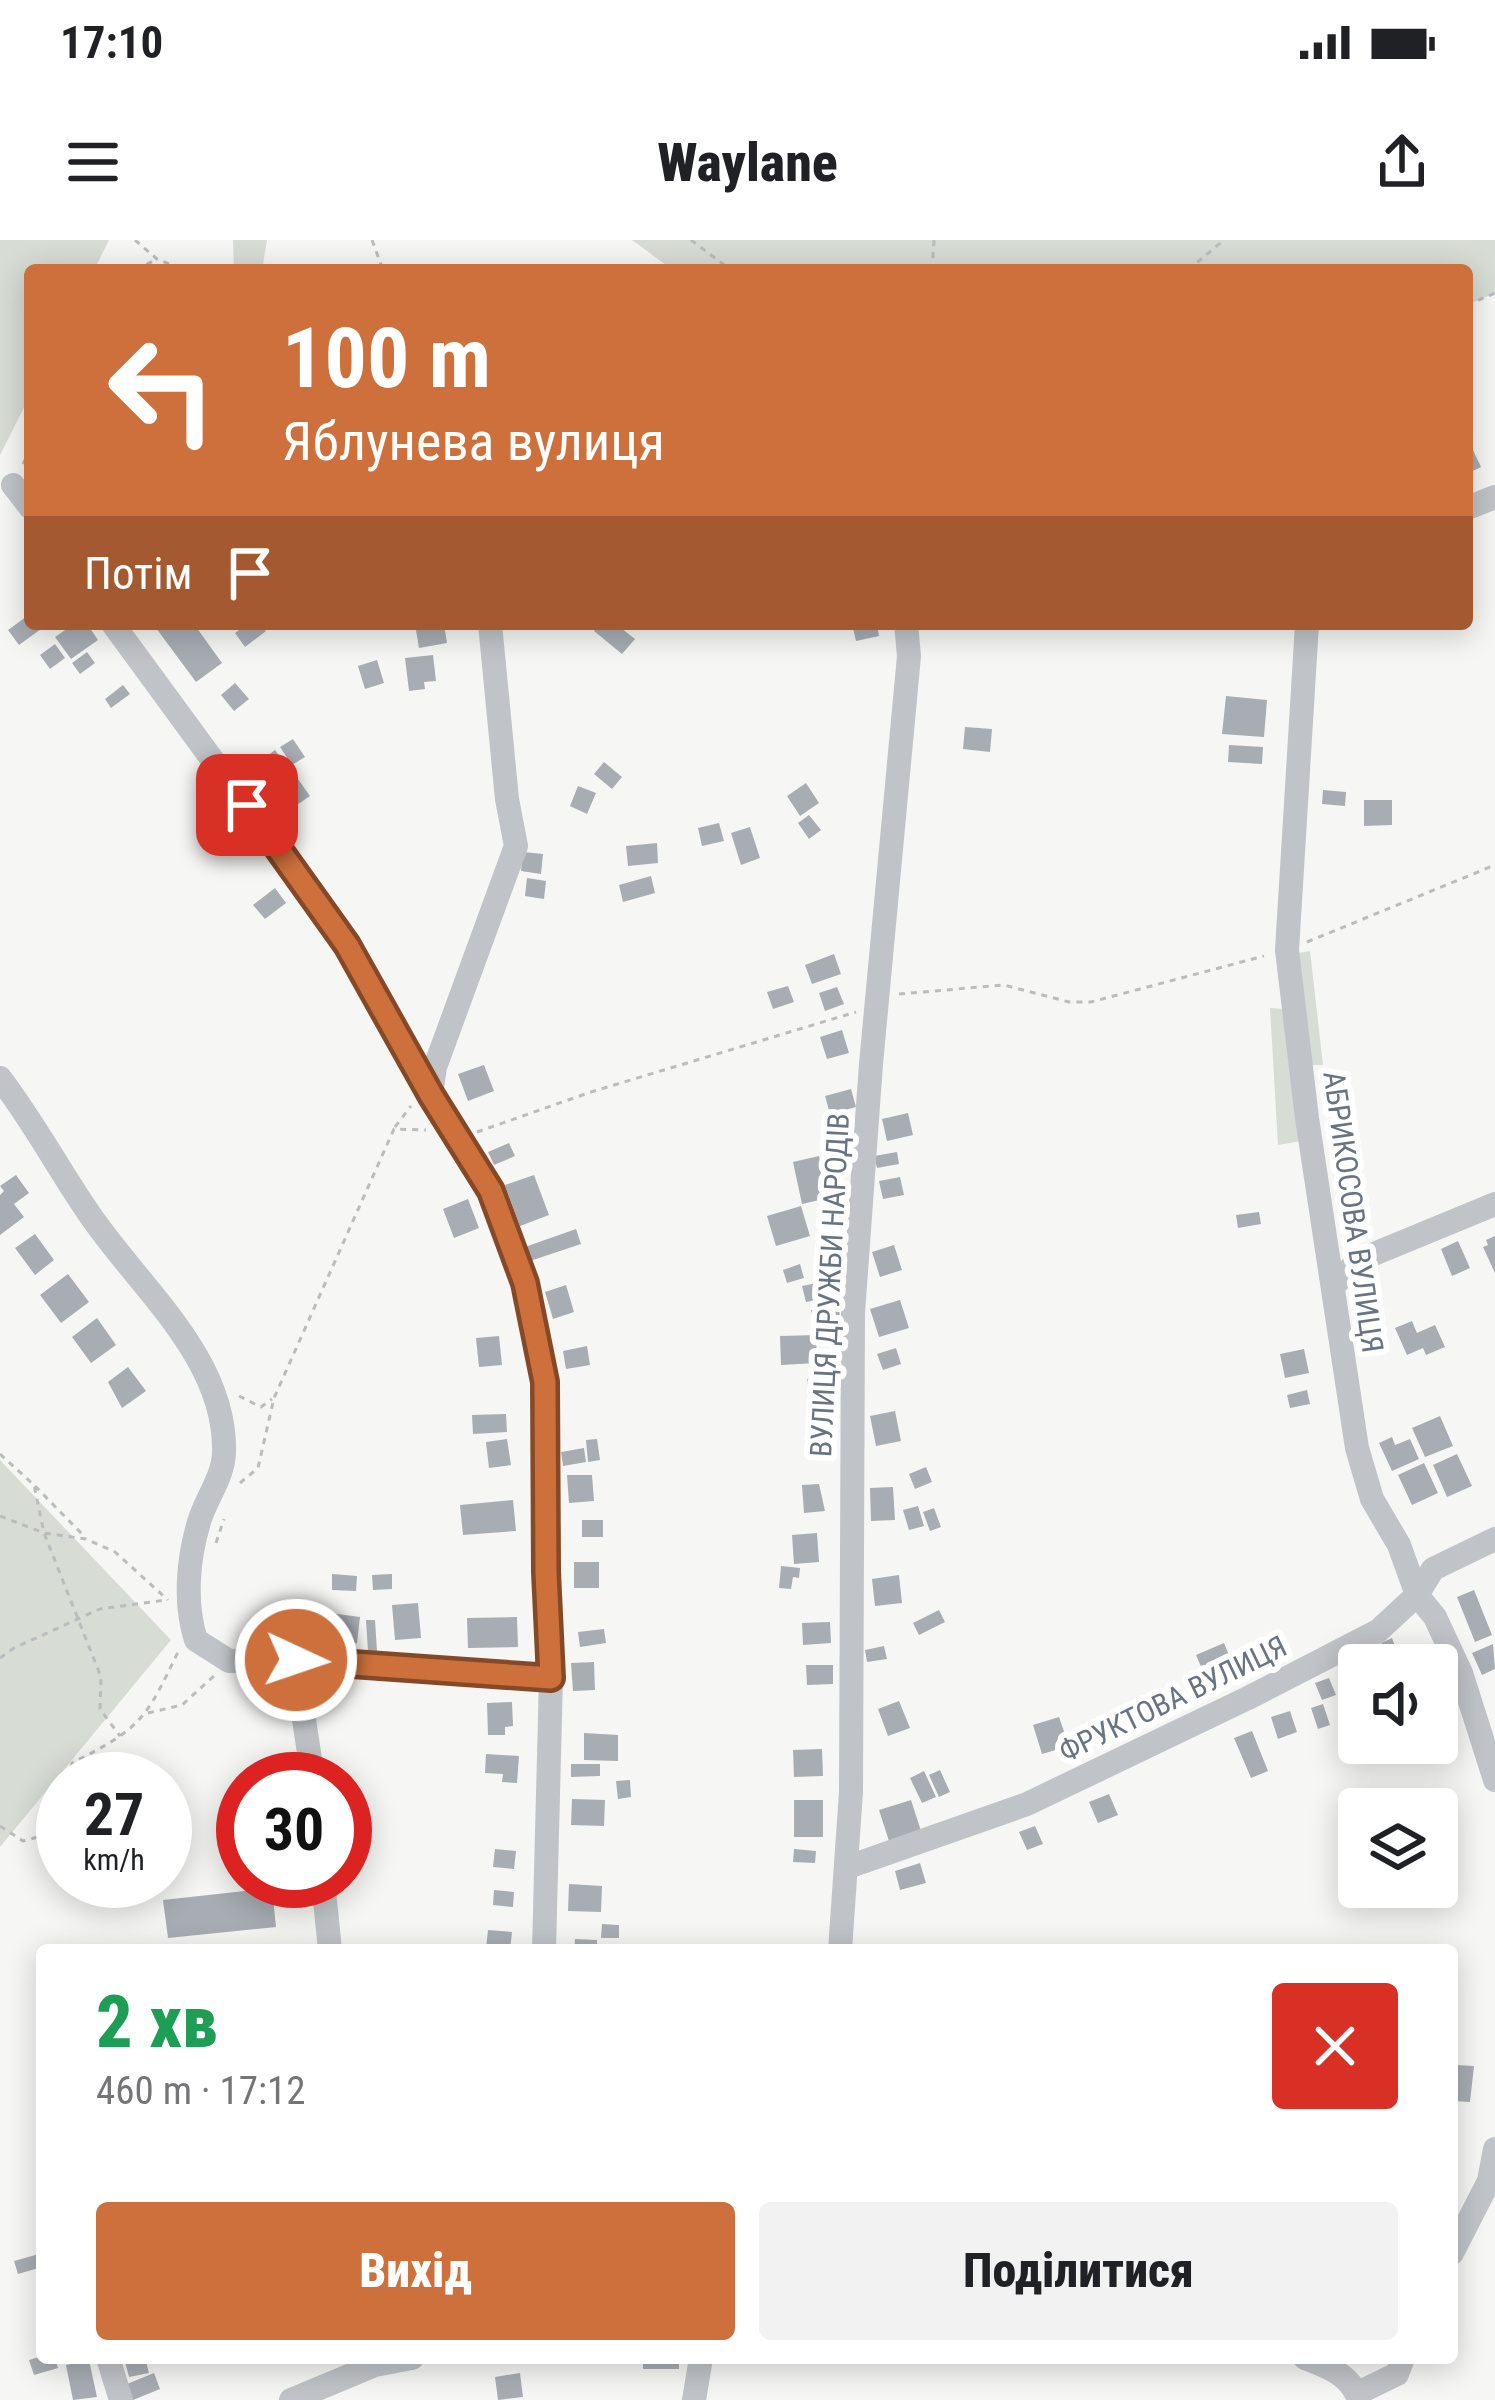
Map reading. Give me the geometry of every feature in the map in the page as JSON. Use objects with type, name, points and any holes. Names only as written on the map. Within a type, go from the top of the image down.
[{"type":"street","points":[[13,485],[24,499]]},
{"type":"street","points":[[117,630],[347,945],[491,1191],[525,1283],[545,1382],[551,1678],[544,1944]]},
{"type":"street","points":[[429,1090],[516,845],[491,630]]},
{"type":"street","name":"ВУЛИЦЯ ДРУЖБИ НАРОДІВ","points":[[841,1944],[848,1867],[853,1313],[910,656],[907,630]]},
{"type":"street","name":"АБРИКОСОВА ВУЛИЦЯ","points":[[1307,630],[1287,950],[1306,1118],[1357,1448],[1372,1499],[1400,1545],[1417,1595],[1435,1617],[1461,1673],[1495,1780]]},
{"type":"street","points":[[0,1078],[87,1211],[173,1320],[201,1365],[218,1414],[224,1450],[223,1467],[199,1522],[188,1578],[196,1640],[230,1661],[296,1660],[551,1678]]},
{"type":"street","points":[[1333,1286],[1370,1256],[1495,1204]]},
{"type":"street","name":"ФРУКТОВА ВУЛИЦЯ","points":[[848,1867],[1027,1804],[1378,1631],[1417,1595],[1432,1569],[1495,1539]]},
{"type":"street","points":[[296,1660],[309,1752]]},
{"type":"street","points":[[326,1908],[329,1944]]},
{"type":"street","points":[[1458,2241],[1489,2181],[1495,2149]]},
{"type":"street","points":[[110,2364],[121,2400]]},
{"type":"street","points":[[290,2400],[371,2364]]},
{"type":"street","points":[[694,2400],[700,2364]]},
{"type":"street","points":[[1321,2364],[1335,2369],[1359,2396],[1397,2374],[1401,2364]]},
{"type":"path","points":[[135,240],[169,264]]},
{"type":"path","points":[[692,240],[723,264]]},
{"type":"path","points":[[1195,264],[1224,240]]},
{"type":"path","points":[[147,264],[157,259]]},
{"type":"path","points":[[394,1129],[485,1132],[902,994],[1004,985],[1069,1002],[1091,1002],[1287,950],[1495,865]]},
{"type":"path","points":[[234,1488],[258,1468],[274,1398],[394,1129],[429,1090]]},
{"type":"path","points":[[231,1386],[239,1397],[261,1407],[274,1398]]},
{"type":"path","points":[[0,1454],[86,1539]]},
{"type":"path","points":[[34,1485],[44,1533],[101,1677],[100,1709],[122,1738]]},
{"type":"path","points":[[218,1541],[229,1505]]},
{"type":"path","points":[[0,1516],[44,1533],[86,1539],[115,1552],[167,1599],[184,1608],[191,1625],[148,1713],[122,1738],[94,1752]]},
{"type":"path","points":[[0,1658],[100,1609],[167,1599],[188,1578]]},
{"type":"path","points":[[148,1713],[182,1705],[230,1661]]},
{"type":"path","points":[[0,1826],[23,1841],[36,1838]]},
{"type":"shaded area","points":[[0,240],[109,240],[97,264],[24,264],[24,408],[0,455]]},
{"type":"shaded area","points":[[233,240],[267,240],[263,264],[234,264]]},
{"type":"shaded area","points":[[632,240],[1495,240],[1495,293],[1473,302],[1473,264],[665,264]]},
{"type":"shaded area","points":[[1310,951],[1323,1065],[1312,1065],[1299,953]]},
{"type":"shaded area","points":[[1270,1008],[1283,1009],[1302,1141],[1278,1145]]},
{"type":"shaded area","points":[[0,1460],[171,1640],[78,1752],[36,1752],[36,1803],[0,1847]]},
{"type":"building","points":[[24,618],[24,630],[40,630],[19,645],[8,630]]},
{"type":"building","points":[[65,630],[91,630],[98,640],[71,659],[55,637]]},
{"type":"building","points":[[157,630],[198,630],[222,663],[196,682]]},
{"type":"building","points":[[239,630],[266,631],[245,647],[235,633]]},
{"type":"building","points":[[416,630],[445,630],[447,643],[419,648]]},
{"type":"building","points":[[624,630],[635,639],[622,654],[594,631]]},
{"type":"building","points":[[853,630],[878,630],[879,636],[856,641]]},
{"type":"building","points":[[55,644],[65,658],[50,669],[40,655]]},
{"type":"building","points":[[87,652],[95,663],[80,674],[72,663]]},
{"type":"building","points":[[433,655],[436,681],[424,682],[425,689],[409,691],[405,658]]},
{"type":"building","points":[[377,660],[384,683],[365,689],[358,666]]},
{"type":"building","points":[[235,683],[249,699],[234,711],[221,695]]},
{"type":"building","points":[[123,685],[130,694],[111,708],[105,699]]},
{"type":"building","points":[[1226,696],[1267,700],[1264,737],[1222,734]]},
{"type":"building","points":[[965,727],[992,729],[990,752],[963,749]]},
{"type":"building","points":[[293,739],[305,757],[292,765],[280,747]]},
{"type":"building","points":[[1229,745],[1263,747],[1262,764],[1228,762]]},
{"type":"building","points":[[275,750],[285,764],[262,781],[251,768]]},
{"type":"building","points":[[604,762],[622,777],[612,789],[594,774]]},
{"type":"building","points":[[293,772],[310,796],[285,813],[268,789]]},
{"type":"building","points":[[806,783],[819,803],[800,816],[787,796]]},
{"type":"building","points":[[578,786],[596,793],[587,814],[570,806]]},
{"type":"building","points":[[1323,790],[1346,792],[1345,806],[1322,804]]},
{"type":"building","points":[[1364,800],[1392,800],[1392,825],[1364,826]]},
{"type":"building","points":[[809,815],[821,830],[809,839],[798,823]]},
{"type":"building","points":[[719,823],[724,841],[702,846],[698,828]]},
{"type":"building","points":[[750,827],[760,858],[741,865],[731,833]]},
{"type":"building","points":[[657,843],[658,863],[628,866],[626,846]]},
{"type":"building","points":[[523,852],[543,854],[541,874],[521,871]]},
{"type":"building","points":[[651,876],[655,893],[623,902],[619,885]]},
{"type":"building","points":[[527,878],[546,881],[544,899],[525,896]]},
{"type":"building","points":[[275,888],[286,903],[265,919],[253,905]]},
{"type":"building","points":[[834,954],[841,974],[812,984],[805,965]]},
{"type":"building","points":[[788,986],[794,1002],[773,1009],[767,992]]},
{"type":"building","points":[[837,987],[844,1004],[825,1011],[819,993]]},
{"type":"building","points":[[842,1030],[849,1053],[827,1059],[820,1037]]},
{"type":"building","points":[[484,1065],[494,1091],[468,1101],[458,1074]]},
{"type":"building","points":[[851,1089],[856,1107],[830,1114],[825,1096]]},
{"type":"building","points":[[908,1113],[913,1135],[887,1141],[882,1119]]},
{"type":"building","points":[[509,1143],[515,1156],[494,1165],[488,1152]]},
{"type":"building","points":[[897,1152],[899,1164],[877,1168],[874,1156]]},
{"type":"building","points":[[819,1156],[828,1198],[802,1204],[793,1162]]},
{"type":"building","points":[[16,1175],[29,1193],[14,1204],[24,1217],[0,1235],[0,1195],[4,1191],[0,1186]]},
{"type":"building","points":[[534,1175],[549,1215],[520,1226],[505,1185]]},
{"type":"building","points":[[900,1177],[904,1195],[883,1199],[879,1181]]},
{"type":"building","points":[[468,1199],[479,1228],[454,1238],[443,1209]]},
{"type":"building","points":[[801,1206],[810,1236],[776,1246],[767,1216]]},
{"type":"building","points":[[1259,1212],[1261,1224],[1238,1228],[1236,1215]]},
{"type":"building","points":[[576,1229],[581,1244],[530,1261],[525,1247]]},
{"type":"building","points":[[35,1234],[54,1260],[35,1275],[15,1248]]},
{"type":"building","points":[[1495,1236],[1495,1273],[1483,1247]]},
{"type":"building","points":[[1458,1241],[1470,1268],[1452,1276],[1441,1249]]},
{"type":"building","points":[[894,1245],[902,1270],[880,1277],[872,1252]]},
{"type":"building","points":[[800,1264],[804,1278],[787,1283],[783,1270]]},
{"type":"building","points":[[68,1274],[89,1302],[61,1323],[40,1295]]},
{"type":"building","points":[[838,1279],[841,1295],[806,1302],[802,1286]]},
{"type":"building","points":[[566,1285],[574,1312],[553,1319],[545,1292]]},
{"type":"building","points":[[900,1300],[909,1328],[879,1337],[870,1309]]},
{"type":"building","points":[[839,1308],[841,1330],[812,1332],[811,1310]]},
{"type":"building","points":[[97,1318],[116,1345],[91,1363],[72,1337]]},
{"type":"building","points":[[1412,1321],[1417,1333],[1435,1325],[1445,1347],[1426,1355],[1423,1348],[1407,1355],[1395,1328]]},
{"type":"building","points":[[816,1335],[817,1363],[781,1365],[780,1336]]},
{"type":"building","points":[[499,1336],[502,1365],[479,1367],[476,1338]]},
{"type":"building","points":[[587,1346],[590,1365],[566,1369],[563,1351]]},
{"type":"building","points":[[896,1348],[901,1364],[883,1370],[877,1354]]},
{"type":"building","points":[[1304,1349],[1309,1373],[1285,1378],[1280,1354]]},
{"type":"building","points":[[840,1350],[841,1366],[823,1367],[822,1351]]},
{"type":"building","points":[[128,1367],[146,1391],[122,1408],[108,1382]]},
{"type":"building","points":[[833,1377],[835,1399],[810,1402],[807,1379]]},
{"type":"building","points":[[1307,1390],[1310,1404],[1290,1408],[1287,1395]]},
{"type":"building","points":[[895,1411],[901,1441],[876,1446],[870,1416]]},
{"type":"building","points":[[506,1414],[507,1432],[473,1434],[472,1415]]},
{"type":"building","points":[[1440,1416],[1453,1446],[1425,1457],[1412,1428]]},
{"type":"building","points":[[1392,1437],[1395,1445],[1410,1439],[1419,1459],[1392,1471],[1379,1443]]},
{"type":"building","points":[[507,1439],[511,1465],[489,1468],[486,1442]]},
{"type":"building","points":[[597,1439],[600,1460],[588,1462],[586,1440]]},
{"type":"building","points":[[584,1448],[586,1462],[563,1466],[561,1452]]},
{"type":"building","points":[[1457,1454],[1472,1486],[1447,1497],[1433,1465]]},
{"type":"building","points":[[1424,1463],[1438,1493],[1412,1505],[1398,1475]]},
{"type":"building","points":[[926,1467],[932,1482],[915,1489],[909,1474]]},
{"type":"building","points":[[567,1475],[592,1475],[594,1501],[569,1503]]},
{"type":"building","points":[[819,1484],[825,1511],[804,1513],[802,1485]]},
{"type":"building","points":[[893,1487],[895,1520],[871,1521],[870,1488]]},
{"type":"building","points":[[513,1500],[516,1531],[463,1535],[460,1505]]},
{"type":"building","points":[[918,1506],[924,1526],[909,1530],[903,1510]]},
{"type":"building","points":[[934,1508],[941,1527],[930,1531],[923,1512]]},
{"type":"building","points":[[582,1520],[603,1520],[603,1537],[582,1537]]},
{"type":"building","points":[[817,1533],[819,1562],[794,1564],[792,1535]]},
{"type":"building","points":[[574,1562],[599,1562],[599,1588],[574,1588]]},
{"type":"building","points":[[781,1566],[800,1568],[791,1589],[779,1588]]},
{"type":"building","points":[[332,1574],[357,1576],[356,1591],[332,1590]]},
{"type":"building","points":[[392,1574],[392,1589],[373,1590],[372,1575]]},
{"type":"building","points":[[899,1575],[902,1603],[875,1606],[872,1579]]},
{"type":"building","points":[[1474,1590],[1492,1635],[1475,1642],[1457,1597]]},
{"type":"building","points":[[418,1603],[421,1638],[395,1640],[392,1605]]},
{"type":"building","points":[[939,1610],[945,1622],[919,1635],[913,1623]]},
{"type":"building","points":[[330,1613],[360,1617],[357,1643],[327,1639]]},
{"type":"building","points":[[517,1617],[518,1647],[468,1648],[467,1618]]},
{"type":"building","points":[[366,1620],[375,1620],[377,1651],[368,1652]]},
{"type":"building","points":[[830,1622],[831,1643],[803,1645],[802,1623]]},
{"type":"building","points":[[305,1626],[318,1627],[316,1647],[303,1646]]},
{"type":"building","points":[[604,1629],[606,1643],[580,1647],[578,1632]]},
{"type":"building","points":[[1224,1643],[1236,1672],[1208,1683],[1196,1655]]},
{"type":"building","points":[[1493,1644],[1495,1669],[1482,1675],[1472,1653]]},
{"type":"building","points":[[884,1646],[887,1659],[867,1662],[865,1650]]},
{"type":"building","points":[[594,1662],[595,1690],[573,1691],[571,1663]]},
{"type":"building","points":[[806,1665],[833,1665],[833,1684],[807,1685]]},
{"type":"building","points":[[1329,1678],[1336,1695],[1322,1700],[1315,1683]]},
{"type":"building","points":[[899,1701],[910,1728],[888,1736],[878,1709]]},
{"type":"building","points":[[512,1702],[513,1726],[505,1727],[505,1735],[488,1735],[487,1703]]},
{"type":"building","points":[[1323,1704],[1330,1725],[1318,1729],[1311,1708]]},
{"type":"building","points":[[1290,1711],[1297,1732],[1278,1739],[1271,1717]]},
{"type":"building","points":[[1059,1717],[1069,1746],[1042,1754],[1033,1725]]},
{"type":"building","points":[[1252,1731],[1268,1771],[1251,1778],[1234,1738]]},
{"type":"building","points":[[584,1733],[618,1735],[618,1761],[584,1760]]},
{"type":"building","points":[[822,1749],[823,1776],[794,1777],[793,1750]]},
{"type":"building","points":[[486,1754],[519,1756],[517,1783],[502,1782],[503,1774],[485,1773]]},
{"type":"building","points":[[571,1764],[600,1764],[600,1776],[571,1777]]},
{"type":"building","points":[[940,1770],[950,1792],[939,1797],[929,1775]]},
{"type":"building","points":[[924,1771],[936,1797],[922,1803],[910,1778]]},
{"type":"building","points":[[630,1780],[631,1797],[618,1799],[616,1781]]},
{"type":"building","points":[[1109,1794],[1118,1815],[1098,1823],[1089,1802]]},
{"type":"building","points":[[572,1799],[605,1800],[604,1826],[571,1825]]},
{"type":"building","points":[[794,1800],[823,1800],[823,1837],[794,1837]]},
{"type":"building","points":[[911,1800],[921,1831],[889,1841],[879,1810]]},
{"type":"building","points":[[1035,1826],[1043,1844],[1027,1850],[1019,1832]]},
{"type":"building","points":[[495,1849],[516,1851],[514,1869],[493,1867]]},
{"type":"building","points":[[794,1849],[816,1851],[815,1863],[793,1862]]},
{"type":"building","points":[[920,1863],[926,1883],[900,1890],[895,1871]]},
{"type":"building","points":[[569,1884],[602,1886],[601,1912],[568,1911]]},
{"type":"building","points":[[494,1890],[514,1892],[513,1907],[493,1905]]},
{"type":"building","points":[[216,1894],[216,1908],[274,1908],[276,1927],[168,1938],[164,1908],[192,1908],[192,1897]]},
{"type":"building","points":[[602,1924],[619,1925],[619,1938],[601,1938]]},
{"type":"building","points":[[488,1930],[512,1932],[511,1944],[487,1944]]},
{"type":"building","points":[[575,1939],[597,1940],[597,1944],[575,1944]]},
{"type":"building","points":[[1458,2065],[1474,2066],[1470,2102],[1458,2101]]},
{"type":"building","points":[[36,2255],[36,2269],[18,2274],[14,2261]]},
{"type":"building","points":[[36,2358],[36,2364],[57,2364],[58,2368],[34,2375],[29,2360]]},
{"type":"building","points":[[90,2364],[97,2397],[73,2400],[66,2365]]},
{"type":"building","points":[[126,2364],[147,2364],[149,2373],[129,2377]]},
{"type":"building","points":[[643,2364],[679,2364],[679,2369],[643,2369]]},
{"type":"building","points":[[154,2373],[160,2389],[133,2400],[127,2384]]},
{"type":"building","points":[[520,2373],[523,2397],[498,2400],[495,2377]]},
{"type":"route","points":[[247,805],[347,945],[491,1191],[525,1283],[545,1382],[551,1678],[296,1660]]}]
